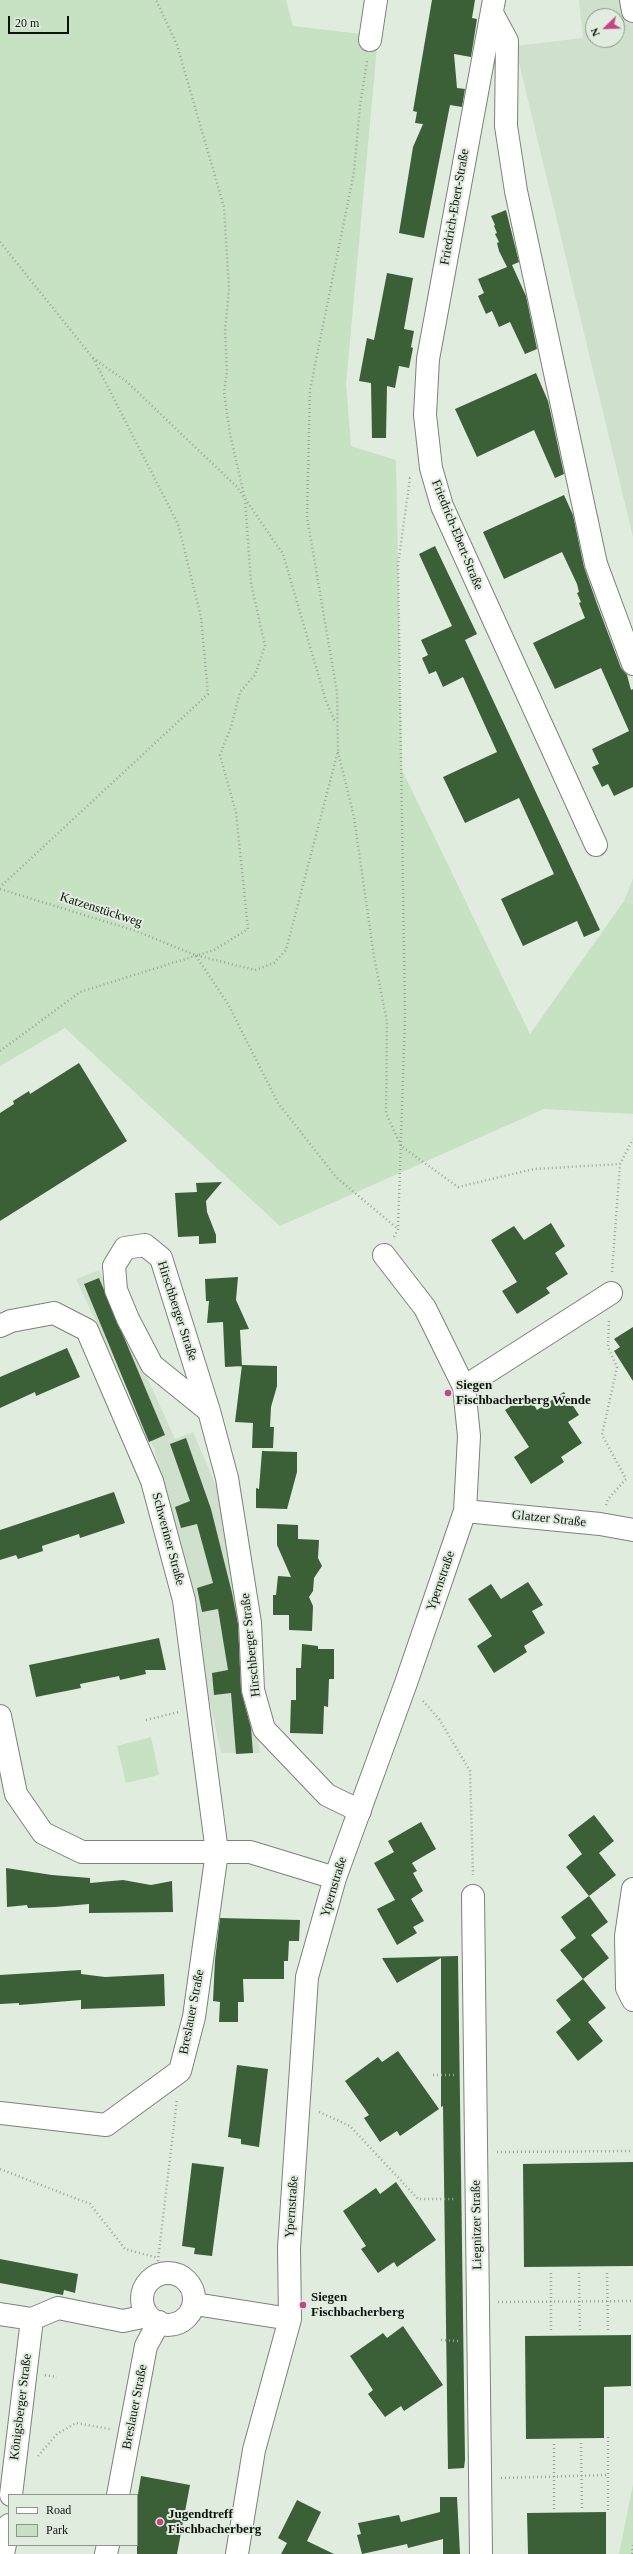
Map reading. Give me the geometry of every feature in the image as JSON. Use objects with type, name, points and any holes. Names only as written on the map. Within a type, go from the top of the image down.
[{"type":"street","points":[[370,40],[376,0]]},
{"type":"street","points":[[631,0],[633,11]]},
{"type":"street","name":"Friedrich-Ebert-Straße","points":[[494,8],[507,41],[506,126],[516,191],[596,564],[633,664]]},
{"type":"street","name":"Friedrich-Ebert-Straße","points":[[494,8],[472,115],[428,359],[425,415],[431,468],[449,520],[596,845]]},
{"type":"street","name":"Hirschberger Straße","points":[[209,1411],[152,1365],[128,1319],[116,1290],[114,1266],[125,1248],[144,1244],[162,1258],[209,1411],[227,1478],[250,1623],[253,1690],[264,1729],[327,1794],[360,1811]]},
{"type":"street","name":"Ypernstraße","points":[[237,2554],[254,2450],[290,2319],[289,2248],[307,1977],[335,1878],[465,1511],[469,1436],[464,1387],[425,1308],[384,1255]]},
{"type":"street","points":[[464,1387],[610,1293]]},
{"type":"street","name":"Schweriner Straße","points":[[0,1326],[11,1321],[54,1313],[87,1330],[152,1481],[184,1600],[217,1852]]},
{"type":"street","name":"Glatzer Straße","points":[[465,1511],[600,1524],[633,1530]]},
{"type":"street","points":[[0,1716],[16,1794],[43,1833],[82,1852],[250,1852],[335,1878]]},
{"type":"street","name":"Breslauer Straße","points":[[0,2113],[106,2124],[180,2071],[194,2017],[217,1852]]},
{"type":"street","points":[[633,1889],[626,1936],[627,1988],[633,2000]]},
{"type":"street","name":"Liegnitzer Straße","points":[[473,1896],[481,2554]]},
{"type":"street","points":[[0,2314],[32,2319],[58,2308],[123,2321],[153,2319],[171,2326],[186,2319],[194,2304],[194,2290],[186,2279],[157,2268],[142,2295],[142,2306],[153,2319]]},
{"type":"street","points":[[194,2304],[290,2319]]},
{"type":"street","name":"Königsberger Straße","points":[[11,2494],[32,2319]]},
{"type":"street","name":"Breslauer Straße","points":[[118,2494],[146,2346],[153,2319]]},
{"type":"street","points":[[4,2554],[8,2531]]},
{"type":"path","points":[[0,1051],[80,992],[214,950],[248,929],[236,813],[220,755],[231,727],[240,692],[255,675],[265,646],[251,583],[245,499],[230,434],[224,392],[227,372],[225,331],[229,289],[224,207],[177,45],[156,0]]},
{"type":"path","points":[[370,40],[360,106],[354,172],[310,390],[307,517],[337,692],[336,725],[338,751],[345,774],[354,817],[374,957],[387,1022],[386,1113],[401,1146],[458,1187],[534,1169],[620,1164]]},
{"type":"path","points":[[0,242],[93,358],[178,524],[201,617],[208,694],[0,888]]},
{"type":"path","points":[[93,358],[127,382],[237,487],[283,554],[326,701],[336,725]]},
{"type":"path","points":[[195,955],[228,1004],[278,1103],[336,1177],[398,1229],[405,1016],[398,565],[410,478],[418,480]]},
{"type":"path","name":"Katzenstückweg","points":[[0,888],[136,931],[195,955],[255,970],[274,963],[286,950],[338,751]]},
{"type":"path","points":[[600,1524],[608,1499],[626,1479],[602,1435],[617,1367],[608,1347],[610,1293],[620,1164],[633,1139]]},
{"type":"path","points":[[146,1720],[197,1708]]},
{"type":"path","points":[[439,1719],[470,1771],[473,1896]]},
{"type":"path","points":[[0,2169],[90,2204],[125,2249],[157,2268],[180,2071]]},
{"type":"path","points":[[299,2103],[350,2126],[418,2199],[443,2199]]},
{"type":"path","points":[[476,2152],[633,2151]]},
{"type":"path","points":[[551,2273],[551,2333]]},
{"type":"path","points":[[579,2273],[580,2332]]},
{"type":"path","points":[[607,2273],[608,2331]]},
{"type":"path","points":[[478,2303],[633,2301]]},
{"type":"path","points":[[32,2462],[57,2434],[76,2423],[130,2432]]},
{"type":"path","points":[[608,2437],[608,2511]]},
{"type":"path","points":[[581,2443],[582,2508]]},
{"type":"path","points":[[554,2444],[554,2509]]},
{"type":"path","points":[[480,2478],[608,2476]]},
{"type":"path","points":[[632,2554],[633,2546]]},
{"type":"shaded area","points":[[579,0],[633,0],[633,537],[515,46],[583,38]]},
{"type":"shaded area","points":[[633,878],[633,904],[624,901]]},
{"type":"shaded area","points":[[99,1270],[175,1439],[193,1432],[221,1497],[260,1753],[221,1753],[154,1448],[76,1279]]},
{"type":"green space","points":[[0,0],[286,0],[293,26],[378,36],[346,384],[351,446],[396,460],[402,770],[530,1034],[624,901],[633,904],[633,1114],[544,1109],[280,1226],[65,1028],[0,1066]]},
{"type":"green space","points":[[151,1737],[159,1775],[126,1783],[117,1746]]},
{"type":"green space","points":[[633,2484],[633,2554],[619,2554]]},
{"type":"building","points":[[432,0],[475,0],[472,18],[477,19],[471,57],[454,54],[457,88],[465,89],[462,107],[450,105],[424,238],[399,233],[413,147],[423,124],[415,123],[417,112],[413,111]]},
{"type":"building","points":[[506,210],[519,262],[512,265],[526,296],[537,349],[525,354],[510,322],[499,327],[492,311],[486,314],[478,296],[484,293],[478,279],[507,267],[499,251],[497,243],[499,242],[495,234],[497,233],[491,216]]},
{"type":"building","points":[[387,273],[413,278],[404,329],[414,331],[411,347],[413,348],[409,368],[399,366],[395,388],[387,386],[386,438],[372,438],[371,383],[359,381],[367,338],[374,340]]},
{"type":"building","points":[[536,373],[548,401],[564,474],[555,478],[534,430],[477,457],[455,409]]},
{"type":"building","points":[[564,495],[573,515],[584,567],[597,604],[621,668],[627,675],[631,690],[633,689],[633,787],[614,796],[608,784],[602,787],[592,767],[599,764],[592,749],[629,731],[601,668],[555,689],[533,643],[585,618],[579,603],[581,602],[577,593],[579,592],[577,584],[562,552],[504,579],[483,532]]},
{"type":"building","points":[[435,546],[477,634],[465,640],[600,930],[584,937],[577,921],[523,946],[501,899],[554,874],[519,798],[465,823],[443,777],[497,752],[463,677],[443,687],[436,671],[429,674],[422,658],[428,655],[421,640],[452,626],[419,554]]},
{"type":"building","points":[[79,1063],[127,1141],[0,1221],[0,1113],[14,1104],[13,1101],[29,1091],[30,1094]]},
{"type":"building","points":[[222,1182],[206,1201],[207,1212],[216,1235],[216,1243],[199,1244],[199,1236],[178,1237],[175,1193],[197,1192],[196,1183]]},
{"type":"building","points":[[551,1223],[565,1246],[555,1253],[568,1274],[546,1288],[550,1293],[517,1314],[502,1291],[517,1282],[491,1240],[514,1226],[524,1240]]},
{"type":"building","points":[[238,1277],[236,1300],[249,1329],[240,1330],[242,1366],[225,1367],[223,1322],[207,1323],[209,1301],[206,1301],[205,1279]]},
{"type":"building","points":[[99,1278],[165,1435],[149,1442],[84,1284]]},
{"type":"building","points":[[633,1327],[633,1381],[614,1351],[620,1347],[614,1339]]},
{"type":"building","points":[[67,1348],[80,1377],[36,1396],[35,1392],[0,1408],[0,1377]]},
{"type":"building","points":[[242,1365],[277,1366],[277,1386],[271,1407],[270,1427],[274,1427],[273,1448],[252,1448],[253,1423],[235,1422]]},
{"type":"building","points":[[564,1392],[579,1415],[568,1422],[582,1443],[561,1457],[564,1462],[531,1484],[514,1457],[529,1447],[505,1410],[528,1395],[537,1410]]},
{"type":"building","points":[[186,1438],[211,1509],[232,1593],[238,1624],[241,1691],[251,1728],[253,1753],[236,1754],[231,1693],[214,1695],[212,1673],[228,1670],[218,1609],[202,1612],[197,1588],[213,1583],[197,1524],[181,1528],[175,1507],[190,1501],[170,1444]]},
{"type":"building","points":[[262,1451],[297,1452],[297,1472],[287,1509],[256,1508],[256,1488],[259,1489]]},
{"type":"building","points":[[114,1492],[125,1523],[80,1538],[79,1534],[42,1546],[43,1551],[18,1559],[16,1555],[0,1560],[0,1530]]},
{"type":"building","points":[[277,1524],[298,1525],[298,1539],[319,1540],[318,1558],[322,1566],[314,1578],[313,1591],[309,1597],[313,1606],[312,1631],[289,1630],[289,1615],[273,1615],[273,1595],[276,1595],[278,1576],[291,1577],[277,1545]]},
{"type":"building","points":[[528,1582],[543,1605],[532,1611],[545,1633],[524,1646],[527,1652],[494,1673],[477,1646],[492,1636],[468,1599],[491,1584],[501,1599]]},
{"type":"building","points":[[159,1638],[166,1670],[145,1670],[146,1674],[120,1680],[119,1676],[80,1684],[81,1688],[36,1697],[29,1665]]},
{"type":"building","points":[[302,1644],[318,1646],[318,1649],[334,1649],[334,1679],[329,1679],[328,1707],[324,1706],[323,1734],[290,1733],[291,1700],[296,1700],[296,1668],[301,1668]]},
{"type":"building","points":[[594,1815],[614,1841],[599,1853],[616,1875],[589,1896],[566,1867],[582,1854],[568,1835]]},
{"type":"building","points":[[421,1822],[436,1849],[412,1863],[417,1871],[413,1873],[423,1891],[411,1899],[424,1921],[413,1927],[417,1933],[397,1945],[377,1909],[395,1900],[374,1863],[394,1852],[388,1841]]},
{"type":"building","points":[[6,1868],[52,1875],[90,1878],[90,1883],[123,1880],[151,1885],[172,1881],[173,1912],[89,1913],[89,1904],[28,1908],[27,1905],[7,1907]]},
{"type":"building","points":[[589,1896],[608,1922],[591,1935],[609,1958],[583,1979],[560,1950],[576,1938],[561,1917]]},
{"type":"building","points":[[220,1918],[300,1920],[299,1941],[289,1941],[288,1961],[284,1961],[284,1979],[243,1979],[244,2002],[238,2002],[238,2022],[219,2022],[220,2002],[213,2001],[215,1960]]},
{"type":"building","points":[[458,1956],[465,2460],[464,2468],[448,2469],[443,2106],[441,2107],[441,1958],[397,1983],[382,1958]]},
{"type":"building","points":[[81,1970],[81,1974],[105,1977],[164,1974],[165,2006],[81,2009],[81,2000],[19,2005],[19,2003],[0,2004],[0,1975]]},
{"type":"building","points":[[583,1979],[606,2008],[588,2022],[603,2041],[578,2061],[556,2032],[571,2020],[556,2000]]},
{"type":"building","points":[[398,2051],[439,2109],[400,2136],[397,2131],[380,2142],[364,2118],[369,2115],[345,2081],[378,2057],[382,2062]]},
{"type":"building","points":[[237,2065],[268,2069],[259,2147],[241,2144],[241,2139],[228,2137]]},
{"type":"building","points":[[633,2162],[633,2266],[524,2267],[523,2164]]},
{"type":"building","points":[[192,2163],[224,2167],[212,2256],[194,2254],[195,2248],[182,2246]]},
{"type":"building","points":[[396,2182],[436,2240],[397,2267],[394,2262],[378,2273],[361,2249],[366,2246],[343,2211],[376,2188],[380,2194]]},
{"type":"building","points":[[0,2259],[78,2274],[75,2293],[64,2290],[63,2295],[0,2283]]},
{"type":"building","points":[[403,2326],[443,2385],[404,2411],[401,2406],[385,2417],[368,2394],[373,2390],[350,2356],[383,2333],[387,2338]]},
{"type":"building","points":[[631,2335],[631,2386],[604,2387],[604,2438],[526,2439],[525,2336]]},
{"type":"building","name":"Jugendtreff Fischbacherberg","points":[[141,2476],[190,2485],[177,2554],[137,2554],[138,2494]]},
{"type":"building","points":[[440,2497],[457,2497],[460,2554],[443,2554],[443,2539],[408,2548],[407,2544],[362,2554],[357,2535],[361,2534],[358,2523],[399,2515],[401,2522],[440,2512]]},
{"type":"building","points":[[297,2500],[321,2512],[307,2541],[334,2554],[281,2554],[287,2543],[278,2538]]},
{"type":"building","points":[[606,2512],[606,2554],[528,2554],[527,2513]]},
{"type":"place","name":"Siegen Fischbacherberg Wende","points":[[448,1393]]},
{"type":"place","name":"Siegen Fischbacherberg","points":[[303,2305]]},
{"type":"place","name":"Jugendtreff Fischbacherberg","points":[[160,2522]]}]
